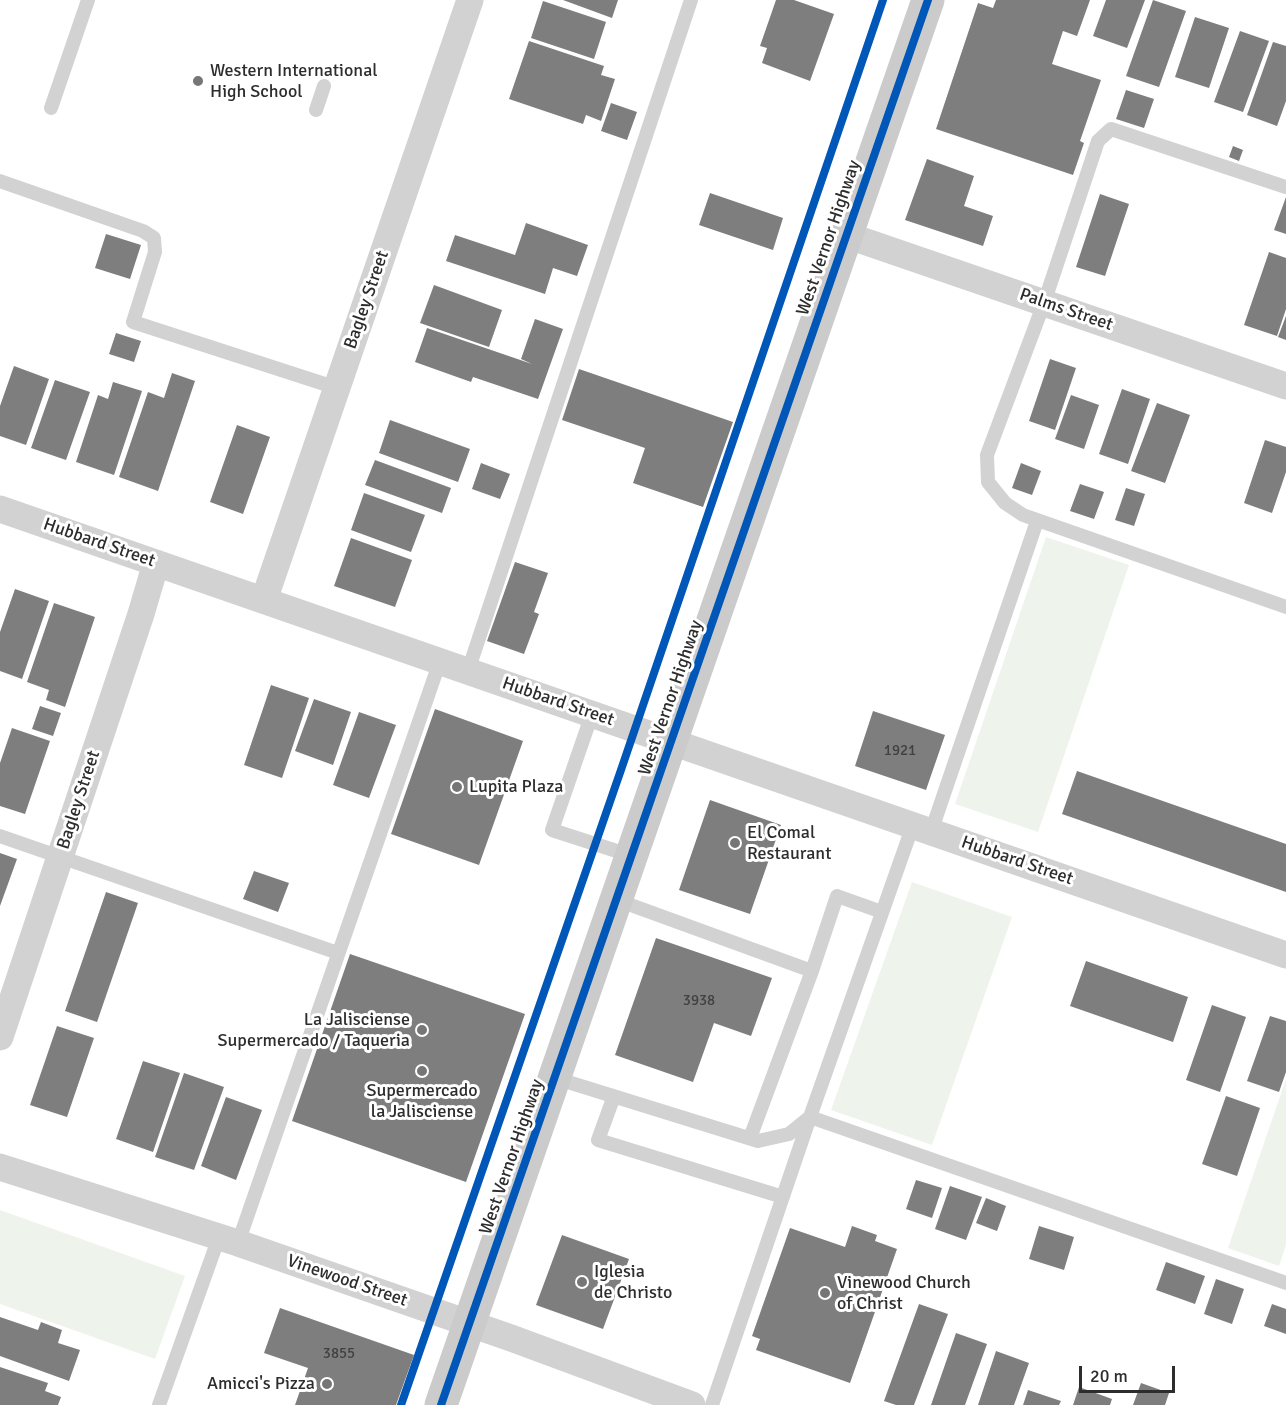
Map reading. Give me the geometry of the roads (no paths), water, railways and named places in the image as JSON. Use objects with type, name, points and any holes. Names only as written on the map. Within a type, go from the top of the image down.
[{"type":"street","name":"Bagley Street","points":[[264,600],[470,0]]},
{"type":"street","name":"West Vernor Highway","points":[[441,1405],[928,0]]},
{"type":"street","name":"Palms Street","points":[[846,235],[1286,386]]},
{"type":"street","name":"Hubbard Street","points":[[0,509],[1286,955]]},
{"type":"street","name":"Bagley Street","points":[[0,1037],[156,563]]},
{"type":"street","name":"Vinewood Street","points":[[0,1167],[229,1240],[692,1405]]},
{"type":"lane","points":[[51,108],[88,0]]},
{"type":"lane","points":[[468,671],[691,0]]},
{"type":"lane","points":[[316,110],[324,86]]},
{"type":"lane","points":[[1286,187],[1111,129],[1098,141],[1044,303],[987,455],[988,482],[1005,503],[1023,515],[1286,607]]},
{"type":"lane","points":[[0,181],[143,231],[154,238],[155,252],[133,322],[337,388]]},
{"type":"lane","points":[[712,1405],[882,912],[922,828],[1037,521]]},
{"type":"lane","points":[[159,1405],[229,1240],[338,953],[440,662]]},
{"type":"lane","points":[[591,714],[552,830],[632,856]]},
{"type":"lane","points":[[0,837],[338,953]]},
{"type":"lane","points":[[750,1138],[812,971],[837,896],[882,912]]},
{"type":"lane","points":[[616,900],[812,971]]},
{"type":"lane","points":[[555,1078],[758,1141],[789,1134],[810,1117]]},
{"type":"lane","points":[[614,1096],[598,1140],[783,1197]]},
{"type":"lane","points":[[810,1117],[1286,1283]]},
{"type":"place","name":"Western International High School","points":[[198,81]]},
{"type":"place","name":"Lupita Plaza","points":[[457,787]]},
{"type":"place","name":"El Comal Restaurant","points":[[735,843]]},
{"type":"place","name":"La Jalisciense Supermercado / Taqueria","points":[[422,1030]]},
{"type":"place","name":"Supermercado la Jalisciense","points":[[422,1071]]},
{"type":"place","name":"Iglesia de Christo","points":[[582,1282]]},
{"type":"place","name":"Vinewood Church of Christ","points":[[825,1293]]},
{"type":"place","name":"Amicci's Pizza","points":[[327,1384]]}]
